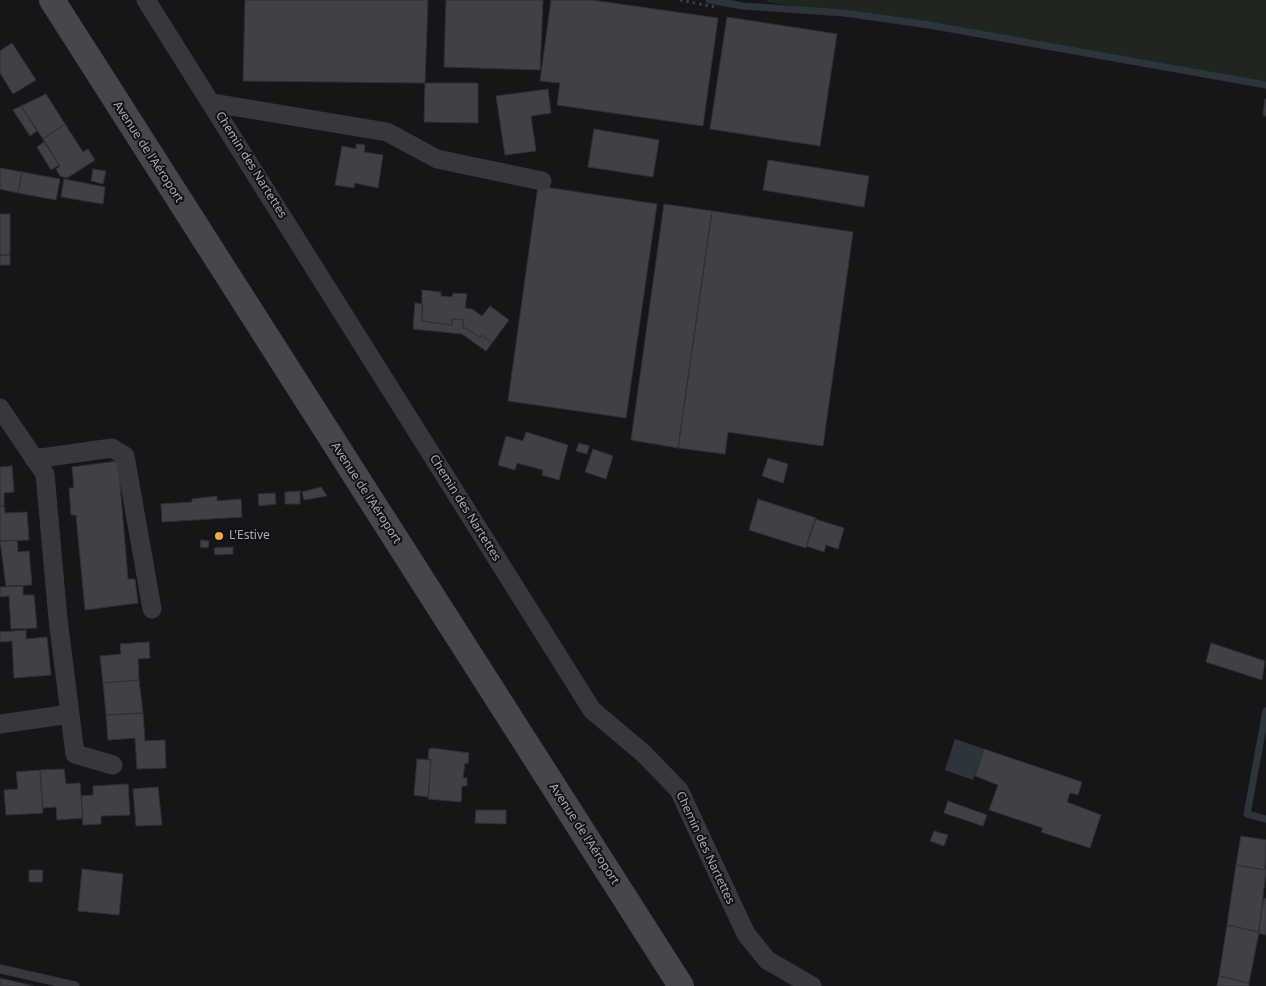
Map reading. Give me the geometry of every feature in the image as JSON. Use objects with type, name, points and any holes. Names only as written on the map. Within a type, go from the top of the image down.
[{"type":"main road","name":"Avenue de l'Aéroport","points":[[52,0],[681,986]]},
{"type":"street","name":"Chemin des Nartettes","points":[[146,0],[213,103],[592,710],[643,753],[679,790],[746,934],[767,960],[812,986]]},
{"type":"street","points":[[213,103],[387,132],[437,159],[542,180]]},
{"type":"street","points":[[0,408],[45,474],[58,619],[75,754],[113,765]]},
{"type":"street","points":[[34,459],[112,448],[125,456],[152,609]]},
{"type":"street","points":[[0,724],[70,714]]},
{"type":"lane","points":[[0,969],[75,986]]},
{"type":"path","points":[[680,0],[714,6]]},
{"type":"shaded area","points":[[767,0],[1266,0],[1266,85],[1024,41],[767,2]]},
{"type":"shaded area","points":[[955,739],[984,749],[973,780],[945,770]]},
{"type":"building","points":[[245,0],[428,0],[425,83],[243,81]]},
{"type":"building","points":[[446,0],[543,0],[540,70],[444,67]]},
{"type":"building","points":[[551,0],[592,0],[718,18],[703,126],[557,105],[560,83],[540,81]]},
{"type":"building","points":[[727,17],[837,34],[820,146],[710,129]]},
{"type":"building","points":[[12,43],[36,80],[13,94],[0,73],[0,51]]},
{"type":"building","points":[[425,83],[478,83],[478,123],[424,122]]},
{"type":"building","points":[[548,89],[551,113],[531,116],[536,151],[505,155],[496,96]]},
{"type":"building","points":[[46,94],[65,124],[43,139],[21,106]]},
{"type":"building","points":[[1265,99],[1266,116],[1263,116]]},
{"type":"building","points":[[21,106],[37,131],[30,136],[13,110]]},
{"type":"building","points":[[65,124],[83,152],[88,149],[95,160],[67,178],[60,176],[56,169],[60,166],[43,139]]},
{"type":"building","points":[[594,129],[659,140],[653,177],[588,167]]},
{"type":"building","points":[[44,142],[59,165],[51,170],[37,147]]},
{"type":"building","points":[[356,144],[365,145],[364,152],[383,155],[378,188],[355,183],[354,188],[335,185],[342,146],[356,149]]},
{"type":"building","points":[[768,160],[869,176],[864,207],[763,190]]},
{"type":"building","points":[[0,168],[22,172],[18,193],[0,189]]},
{"type":"building","points":[[93,169],[106,171],[103,184],[91,181]]},
{"type":"building","points":[[22,172],[60,179],[56,200],[18,193]]},
{"type":"building","points":[[64,179],[105,187],[103,204],[61,197]]},
{"type":"building","points":[[538,186],[657,204],[626,418],[508,401]]},
{"type":"building","points":[[664,204],[712,211],[678,448],[631,440]]},
{"type":"building","points":[[712,211],[853,232],[823,446],[728,432],[725,454],[678,448]]},
{"type":"building","points":[[0,214],[10,214],[10,255],[0,255]]},
{"type":"building","points":[[0,255],[10,255],[10,265],[0,265]]},
{"type":"building","points":[[422,290],[441,292],[441,296],[452,297],[453,293],[467,294],[465,308],[472,309],[482,316],[490,306],[509,320],[492,343],[482,335],[480,338],[466,328],[463,328],[463,320],[452,319],[452,325],[422,321]]},
{"type":"building","points":[[415,303],[423,304],[422,321],[452,325],[452,319],[463,320],[463,328],[466,328],[480,338],[482,335],[492,343],[486,351],[462,334],[413,329]]},
{"type":"building","points":[[526,432],[568,445],[559,480],[542,475],[543,470],[517,463],[515,470],[498,465],[506,436],[523,441]]},
{"type":"building","points":[[579,443],[589,446],[587,454],[576,451]]},
{"type":"building","points":[[593,449],[613,456],[606,479],[585,472]]},
{"type":"building","points":[[768,458],[788,464],[783,483],[762,476]]},
{"type":"building","points":[[118,461],[128,579],[135,579],[138,603],[85,610],[76,515],[71,515],[69,488],[74,488],[72,467]]},
{"type":"building","points":[[12,466],[14,492],[4,493],[4,506],[0,506],[0,467]]},
{"type":"building","points":[[321,487],[327,496],[304,500],[302,492]]},
{"type":"building","points":[[300,491],[300,504],[285,504],[285,492]]},
{"type":"building","points":[[275,493],[276,504],[259,506],[258,494]]},
{"type":"building","points":[[217,496],[217,501],[241,499],[242,517],[162,522],[161,504],[192,502],[192,499]]},
{"type":"building","points":[[758,499],[816,518],[806,548],[749,530]]},
{"type":"building","points":[[0,506],[4,506],[5,513],[27,512],[29,540],[0,541]]},
{"type":"building","points":[[815,519],[844,528],[838,549],[826,545],[824,552],[806,546]]},
{"type":"building","points":[[17,540],[18,552],[29,551],[32,585],[6,586],[0,541]]},
{"type":"building","points":[[201,540],[209,541],[208,548],[200,547]]},
{"type":"building","points":[[233,547],[233,554],[215,555],[214,548]]},
{"type":"building","points":[[23,586],[23,595],[34,595],[37,628],[11,629],[9,596],[0,597],[0,587]]},
{"type":"building","points":[[26,630],[26,639],[47,637],[51,675],[14,678],[12,641],[0,642],[0,632]]},
{"type":"building","points":[[149,642],[150,658],[138,659],[139,680],[103,683],[100,656],[121,654],[120,644]]},
{"type":"building","points":[[1211,643],[1265,661],[1262,680],[1206,662]]},
{"type":"building","points":[[139,680],[143,713],[106,715],[103,683]]},
{"type":"building","points":[[143,713],[145,741],[165,740],[166,768],[137,769],[135,738],[108,740],[106,715]]},
{"type":"building","points":[[429,749],[469,753],[468,764],[465,763],[463,778],[467,778],[467,786],[462,786],[461,802],[428,799],[431,759],[428,759]]},
{"type":"building","points":[[984,749],[1082,782],[1078,795],[1070,793],[1067,802],[1101,815],[1090,848],[1041,832],[1043,828],[989,810],[998,785],[975,776]]},
{"type":"building","points":[[417,759],[431,760],[428,797],[414,795]]},
{"type":"building","points":[[64,769],[66,784],[80,783],[83,818],[57,820],[56,807],[43,808],[40,770]]},
{"type":"building","points":[[40,770],[43,813],[6,815],[4,790],[18,789],[16,772]]},
{"type":"building","points":[[128,784],[130,815],[101,816],[101,824],[83,825],[81,796],[93,795],[93,786]]},
{"type":"building","points":[[158,787],[162,825],[136,826],[133,789]]},
{"type":"building","points":[[948,801],[987,815],[983,826],[944,813]]},
{"type":"building","points":[[476,810],[506,810],[506,824],[475,823]]},
{"type":"building","points":[[934,831],[948,835],[944,846],[930,841]]},
{"type":"building","points":[[1241,836],[1266,840],[1265,870],[1236,865]]},
{"type":"building","points":[[1236,865],[1266,870],[1259,932],[1227,925]]},
{"type":"building","points":[[82,869],[123,874],[119,915],[78,911]]},
{"type":"building","points":[[29,870],[43,870],[42,882],[29,882]]},
{"type":"building","points":[[1264,898],[1266,899],[1266,935],[1258,933]]},
{"type":"building","points":[[1227,925],[1259,932],[1249,983],[1219,976]]},
{"type":"building","points":[[1219,976],[1249,983],[1249,986],[1217,986]]},
{"type":"building","points":[[0,978],[34,986],[0,986]]},
{"type":"waterway","points":[[709,0],[743,6],[844,13],[929,25],[1266,85]]},
{"type":"waterway","points":[[1266,711],[1247,814],[1266,819]]},
{"type":"place","name":"L'Estive","points":[[219,536]]}]
